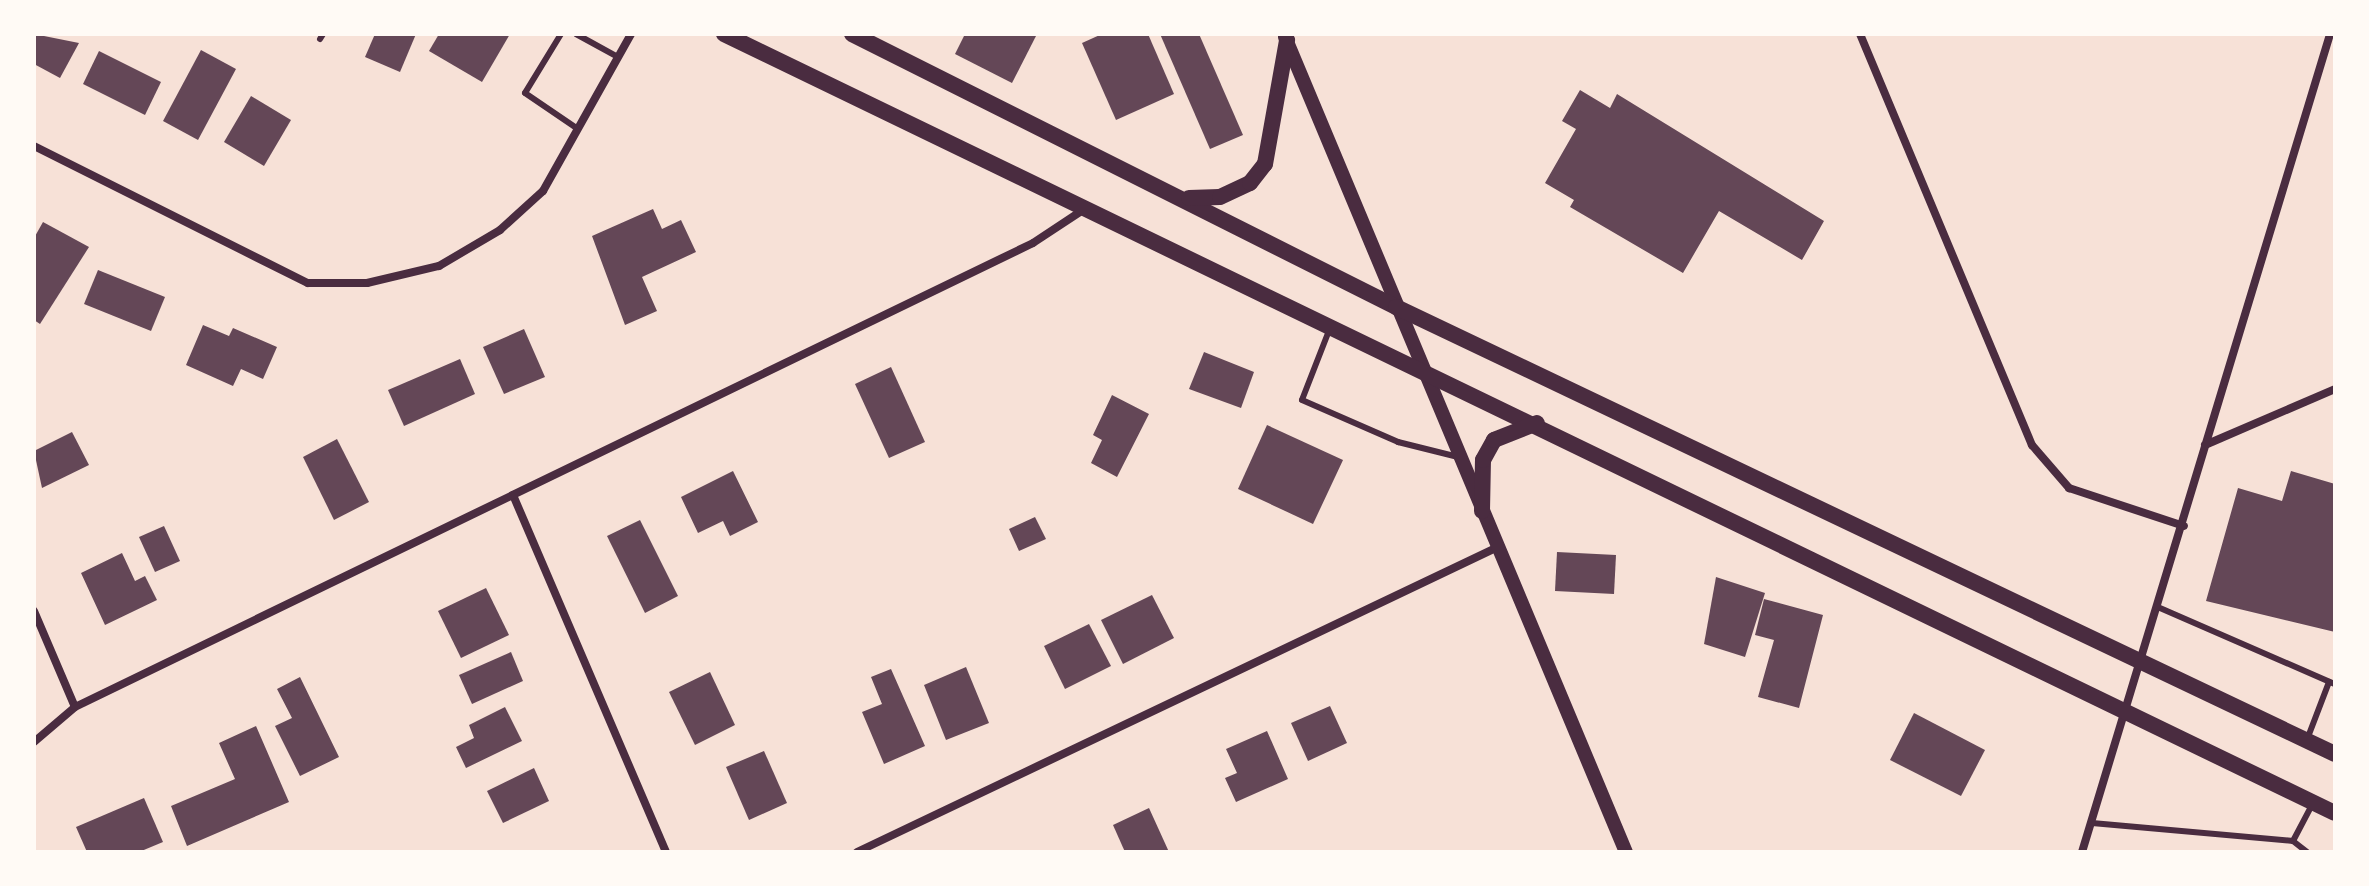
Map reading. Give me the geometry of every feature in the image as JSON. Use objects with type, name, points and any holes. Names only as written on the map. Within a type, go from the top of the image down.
[{"type":"main road","points":[[724,34],[1080,212],[1416,363],[2335,813]]},
{"type":"main road","points":[[852,34],[1186,198],[1396,307],[2335,754]]},
{"type":"main road","points":[[1186,198],[1220,197],[1250,183],[1265,164],[1285,37]]},
{"type":"main road","points":[[1482,511],[1483,460],[1494,440],[1537,423]]},
{"type":"street","points":[[34,146],[308,283],[367,283],[439,266],[500,230],[543,191],[631,34]]},
{"type":"street","points":[[1860,34],[2032,445],[2069,488],[2184,526]]},
{"type":"street","points":[[2082,852],[2144,665],[2205,445],[2330,34]]},
{"type":"street","points":[[1285,37],[1416,363],[1498,547],[1626,852]]},
{"type":"street","points":[[34,742],[75,707],[1033,243],[1080,212]]},
{"type":"street","points":[[2205,445],[2335,389]]},
{"type":"street","points":[[513,495],[666,852]]},
{"type":"street","points":[[857,852],[1498,547]]},
{"type":"street","points":[[34,611],[75,707]]},
{"type":"lane","points":[[561,34],[525,93],[578,129]]},
{"type":"lane","points":[[576,34],[618,57]]},
{"type":"lane","points":[[1332,325],[1302,400],[1398,442],[1458,457]]},
{"type":"lane","points":[[2160,608],[2332,683],[2307,741]]},
{"type":"lane","points":[[2293,841],[2313,803]]},
{"type":"lane","points":[[2092,823],[2293,841],[2307,852]]},
{"type":"building","points":[[34,34],[79,43],[60,78],[34,64]]},
{"type":"building","points":[[375,34],[416,34],[400,72],[365,57]]},
{"type":"building","points":[[439,34],[510,34],[482,82],[429,51]]},
{"type":"building","points":[[965,34],[1037,34],[1012,83],[955,54]]},
{"type":"building","points":[[1102,34],[1148,34],[1174,94],[1116,120],[1082,43]]},
{"type":"building","points":[[1160,34],[1199,34],[1243,135],[1210,149]]},
{"type":"building","points":[[201,50],[236,69],[198,140],[163,121]]},
{"type":"building","points":[[99,51],[161,82],[145,115],[83,84]]},
{"type":"building","points":[[1580,90],[1610,108],[1617,94],[1824,221],[1802,260],[1719,211],[1683,273],[1570,207],[1574,200],[1545,183],[1576,129],[1562,121]]},
{"type":"building","points":[[251,96],[291,120],[264,166],[224,142]]},
{"type":"building","points":[[653,209],[662,229],[681,220],[696,252],[642,277],[657,311],[625,325],[592,236]]},
{"type":"building","points":[[43,222],[89,247],[40,324],[34,320],[34,238]]},
{"type":"building","points":[[98,270],[165,297],[151,331],[84,304]]},
{"type":"building","points":[[203,325],[229,336],[233,328],[277,347],[263,379],[241,369],[233,386],[186,365]]},
{"type":"building","points":[[524,329],[545,377],[504,394],[483,347]]},
{"type":"building","points":[[1204,352],[1254,372],[1241,408],[1189,389]]},
{"type":"building","points":[[460,359],[475,394],[404,426],[388,390]]},
{"type":"building","points":[[891,367],[925,442],[889,458],[855,384]]},
{"type":"building","points":[[1112,395],[1149,414],[1117,477],[1091,463],[1102,440],[1093,435]]},
{"type":"building","points":[[1267,425],[1343,460],[1313,524],[1238,489]]},
{"type":"building","points":[[72,432],[89,465],[42,488],[34,451]]},
{"type":"building","points":[[337,439],[369,502],[334,520],[303,457]]},
{"type":"building","points":[[733,471],[758,522],[730,536],[723,521],[698,533],[681,497]]},
{"type":"building","points":[[2291,471],[2335,484],[2335,632],[2206,601],[2238,488],[2282,501]]},
{"type":"building","points":[[1035,517],[1046,539],[1019,551],[1009,529]]},
{"type":"building","points":[[640,520],[678,596],[645,613],[607,536]]},
{"type":"building","points":[[164,526],[180,561],[155,572],[139,537]]},
{"type":"building","points":[[1557,552],[1616,555],[1614,594],[1555,591]]},
{"type":"building","points":[[122,553],[135,581],[145,576],[157,600],[105,625],[81,573]]},
{"type":"building","points":[[1716,577],[1765,593],[1745,657],[1704,644]]},
{"type":"building","points":[[486,588],[509,635],[461,658],[438,611]]},
{"type":"building","points":[[1152,595],[1174,638],[1123,664],[1101,620]]},
{"type":"building","points":[[1764,599],[1823,615],[1799,708],[1758,697],[1774,640],[1755,635]]},
{"type":"building","points":[[1089,624],[1111,666],[1065,689],[1044,646]]},
{"type":"building","points":[[511,652],[523,681],[472,704],[459,675]]},
{"type":"building","points":[[966,667],[989,723],[946,740],[924,685]]},
{"type":"building","points":[[891,669],[925,746],[884,764],[862,712],[882,704],[871,677]]},
{"type":"building","points":[[710,672],[735,725],[695,745],[669,692]]},
{"type":"building","points":[[300,677],[339,757],[300,776],[275,726],[292,718],[277,689]]},
{"type":"building","points":[[1330,706],[1347,743],[1308,761],[1291,723]]},
{"type":"building","points":[[505,707],[522,741],[466,768],[456,747],[474,738],[469,725]]},
{"type":"building","points":[[1914,713],[1985,750],[1961,796],[1890,760]]},
{"type":"building","points":[[256,726],[289,802],[187,846],[171,806],[235,779],[219,743]]},
{"type":"building","points":[[1267,731],[1288,779],[1236,802],[1225,778],[1237,773],[1226,749]]},
{"type":"building","points":[[764,751],[787,803],[749,820],[726,767]]},
{"type":"building","points":[[534,768],[549,801],[503,823],[487,791]]},
{"type":"building","points":[[144,798],[163,842],[139,852],[87,852],[76,827]]},
{"type":"building","points":[[1149,808],[1169,852],[1125,852],[1113,825]]}]
